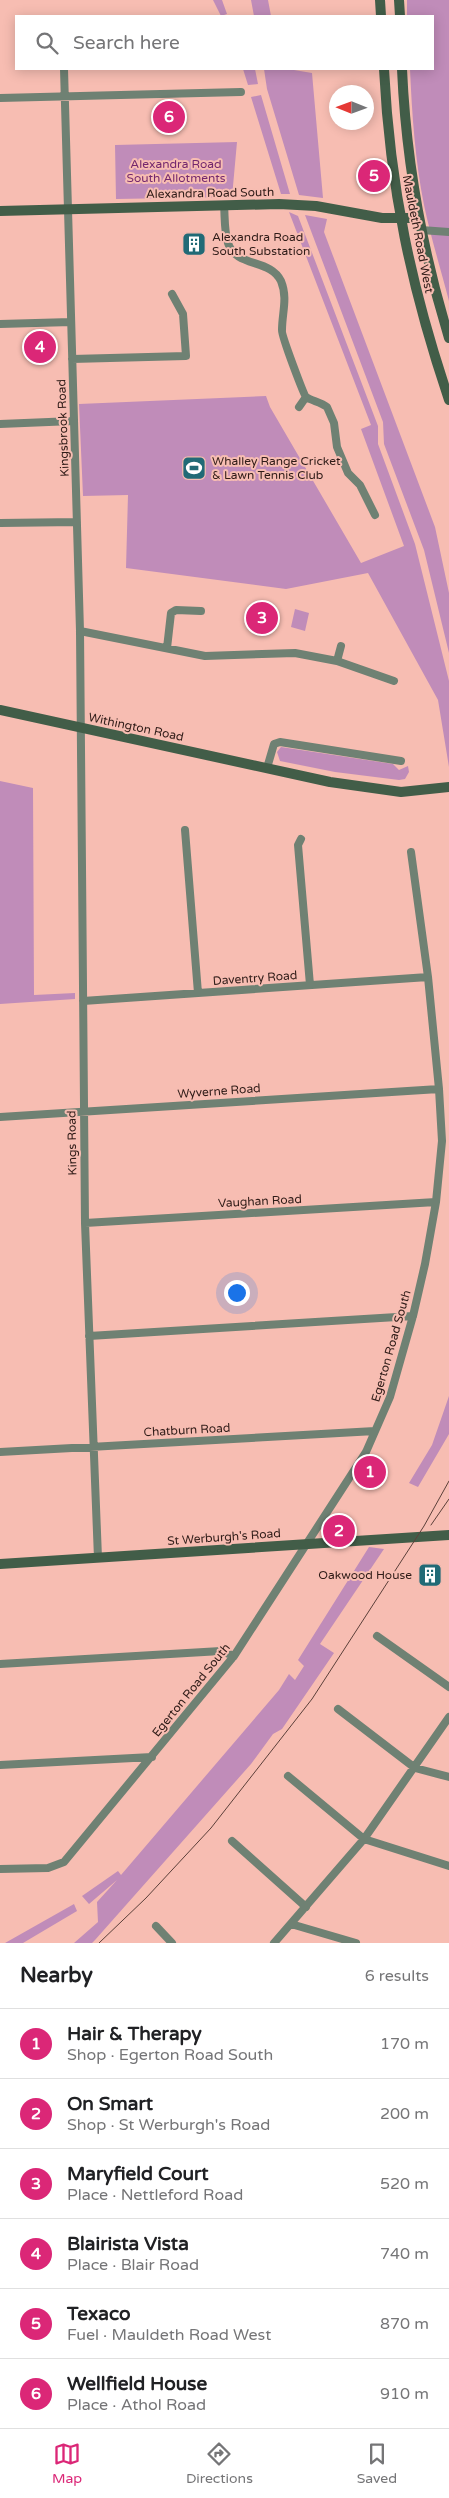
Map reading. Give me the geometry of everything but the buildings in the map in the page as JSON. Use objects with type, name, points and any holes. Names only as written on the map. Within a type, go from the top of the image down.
[{"type":"street","points":[[380,0],[381,15]]},
{"type":"street","points":[[399,0],[400,15]]},
{"type":"street","name":"Kingsbrook Road","points":[[64,70],[80,630],[81,727]]},
{"type":"street","name":"Mauldeth Road West","points":[[384,70],[386,118],[400,219],[421,313],[449,400]]},
{"type":"street","name":"Mauldeth Road West","points":[[402,70],[410,170],[419,218],[449,338]]},
{"type":"street","points":[[0,98],[241,92]]},
{"type":"street","name":"Alexandra Road South","points":[[0,211],[279,204],[316,206],[400,219],[419,218]]},
{"type":"street","points":[[224,205],[227,242],[232,251],[250,262],[267,267],[280,280],[285,299],[281,332],[283,342],[294,363],[301,390],[306,397],[327,407],[334,423],[337,447],[348,473],[360,485],[375,515]]},
{"type":"street","points":[[422,230],[449,232]]},
{"type":"street","points":[[72,359],[186,356],[183,314],[172,294]]},
{"type":"street","points":[[0,324],[71,322]]},
{"type":"street","points":[[299,407],[306,397]]},
{"type":"street","points":[[0,424],[73,422]]},
{"type":"street","points":[[0,523],[77,522]]},
{"type":"street","points":[[167,648],[171,613],[176,610],[201,611]]},
{"type":"street","points":[[80,630],[216,657],[295,652],[337,661],[394,680]]},
{"type":"street","points":[[337,661],[341,646]]},
{"type":"street","name":"Withington Road","points":[[0,710],[373,790],[401,792],[449,788]]},
{"type":"street","name":"Kings Road","points":[[81,727],[85,1223],[98,1558]]},
{"type":"street","points":[[268,768],[274,744],[280,742],[401,761]]},
{"type":"street","points":[[185,830],[198,993]]},
{"type":"street","points":[[301,839],[298,846],[310,986]]},
{"type":"street","name":"Egerton Road South","points":[[0,1870],[48,1868],[64,1862],[152,1757],[234,1656],[366,1452],[390,1397],[414,1316],[436,1202],[442,1141],[428,978],[411,852]]},
{"type":"street","name":"Daventry Road","points":[[82,1001],[428,978]]},
{"type":"street","name":"Wyverne Road","points":[[0,1117],[439,1089]]},
{"type":"street","name":"Vaughan Road","points":[[85,1223],[436,1202]]},
{"type":"street","points":[[89,1336],[414,1316]]},
{"type":"street","name":"Chatburn Road","points":[[0,1452],[375,1431]]},
{"type":"street","name":"St Werburgh's Road","points":[[0,1564],[449,1535]]},
{"type":"street","points":[[377,1636],[449,1687]]},
{"type":"street","points":[[0,1664],[221,1651],[234,1656]]},
{"type":"street","points":[[338,1709],[415,1768],[449,1777]]},
{"type":"street","points":[[274,1943],[364,1839],[449,1717]]},
{"type":"street","points":[[0,1766],[152,1757]]},
{"type":"street","points":[[288,1776],[364,1839],[449,1866]]},
{"type":"street","points":[[232,1841],[306,1907]]},
{"type":"street","points":[[291,1924],[356,1943]]},
{"type":"street","points":[[156,1926],[172,1943]]},
{"type":"green space","points":[[213,0],[222,0],[227,14],[220,15]]},
{"type":"green space","points":[[251,0],[268,0],[271,15],[254,15]]},
{"type":"green space","points":[[407,0],[449,0],[449,301],[424,205],[418,171],[410,70],[434,70],[434,15],[407,15]]},
{"type":"green space","points":[[243,70],[255,70],[258,84],[248,85]]},
{"type":"green space","points":[[264,70],[294,70],[312,73],[323,198],[299,195],[267,89]]},
{"type":"green space","points":[[261,95],[290,194],[281,194],[251,97]]},
{"type":"green space","name":"Alexandra Road South Allotments","points":[[237,142],[232,197],[116,199],[115,145]]},
{"type":"green space","name":"Whalley Range Cricket & Lawn Tennis Club","points":[[289,212],[298,216],[378,426],[378,444],[415,544],[449,681],[449,767],[438,700],[368,573],[286,589],[126,568],[128,495],[83,496],[79,404],[266,396],[270,407],[361,563],[404,546],[361,429],[371,425]]},
{"type":"green space","points":[[305,215],[327,219],[324,232],[435,527],[449,593],[449,653],[424,550],[384,444],[383,422]]},
{"type":"green space","points":[[295,609],[309,613],[305,631],[291,627]]},
{"type":"green space","points":[[281,747],[393,764],[399,770],[408,766],[409,772],[405,779],[399,780],[335,772],[280,761],[277,752]]},
{"type":"green space","points":[[0,781],[33,788],[34,995],[75,993],[75,999],[0,1004]]},
{"type":"green space","points":[[449,1396],[449,1434],[418,1487],[409,1483],[432,1445]]},
{"type":"green space","points":[[369,1547],[384,1549],[320,1644],[334,1653],[282,1729],[273,1734],[251,1764],[95,1940],[92,1943],[74,1943],[98,1922],[97,1902],[117,1880],[89,1904],[82,1896],[118,1871],[121,1875],[279,1690],[289,1674],[295,1680],[304,1666],[298,1660]]},
{"type":"green space","points":[[74,1904],[77,1911],[23,1943],[5,1943]]},
{"type":"tram line","points":[[99,1943],[146,1898],[211,1828],[312,1699],[424,1526],[449,1481]]},
{"type":"tram line","points":[[431,1525],[449,1499]]},
{"type":"place","name":"Wellfield House","points":[[169,117]]},
{"type":"place","name":"Texaco","points":[[374,176]]},
{"type":"place","name":"Alexandra Road South Substation","points":[[194,244]]},
{"type":"place","name":"Blairista Vista","points":[[40,347]]},
{"type":"place","name":"Whalley Range Cricket & Lawn Tennis Club","points":[[194,468]]},
{"type":"place","name":"Maryfield Court","points":[[262,618]]},
{"type":"place","name":"Hair & Therapy","points":[[370,1472]]},
{"type":"place","name":"On Smart","points":[[339,1531]]},
{"type":"place","name":"Oakwood House","points":[[430,1575]]}]
